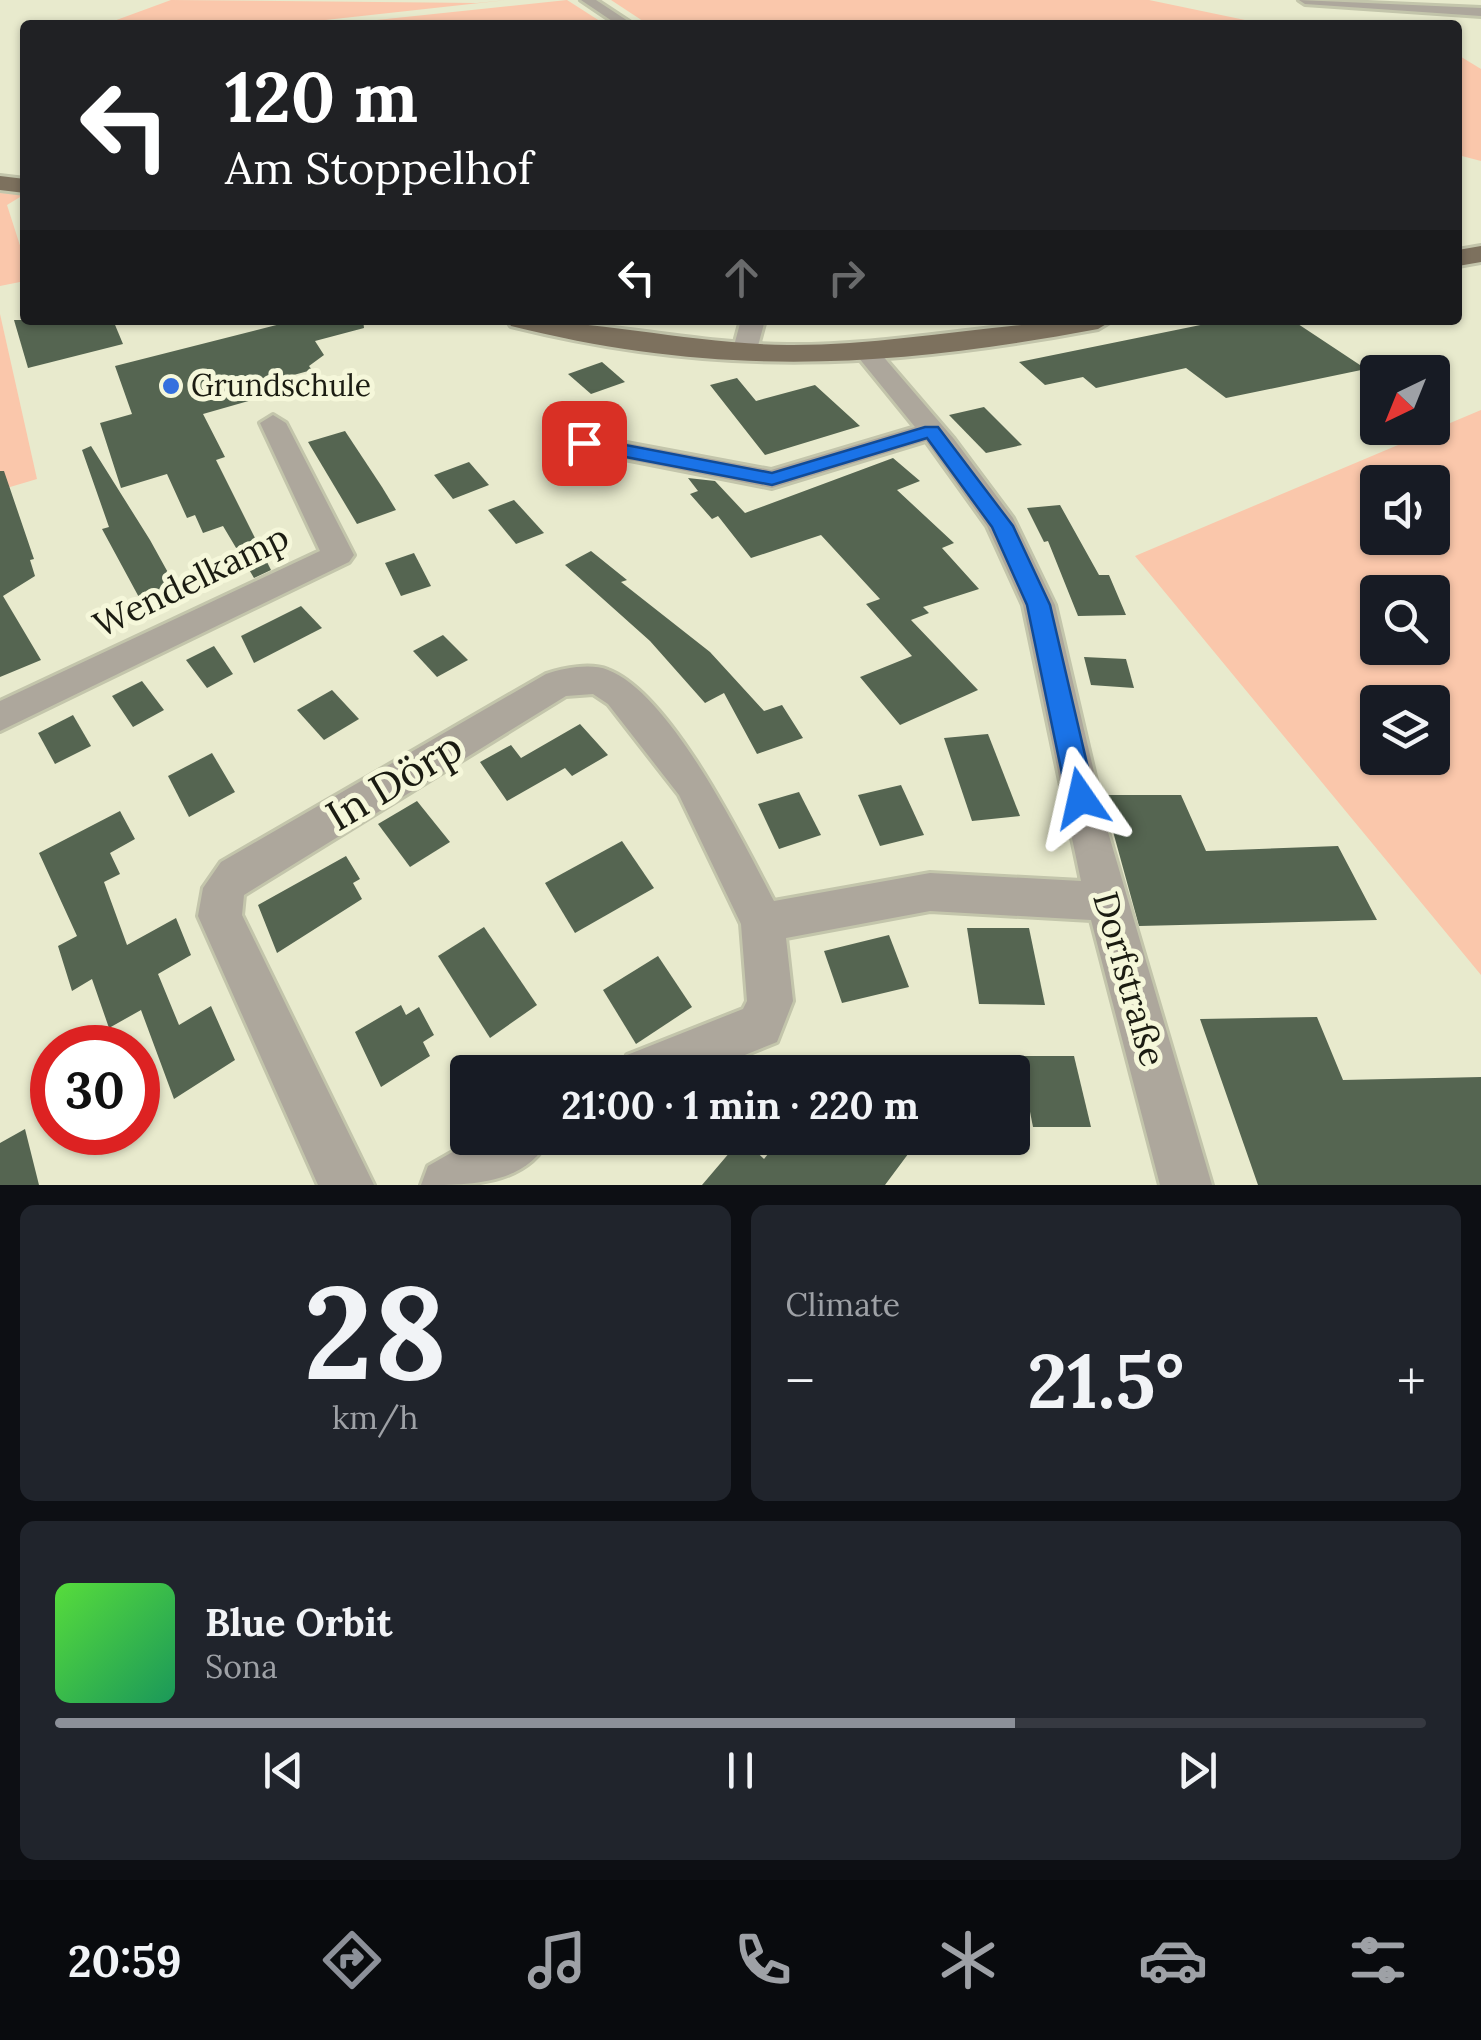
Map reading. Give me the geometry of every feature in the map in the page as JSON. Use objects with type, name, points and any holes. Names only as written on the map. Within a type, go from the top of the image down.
[{"type":"main road","points":[[547,325],[652,346],[744,353],[866,352],[948,346],[1069,325]]},
{"type":"street","points":[[587,0],[619,20]]},
{"type":"street","points":[[1305,0],[1481,12]]},
{"type":"street","points":[[744,353],[752,325]]},
{"type":"street","name":"Dorfstraße","points":[[866,352],[932,431],[1002,526],[1038,605],[1106,902],[1186,1185]]},
{"type":"street","name":"Wendelkamp","points":[[0,717],[338,555],[272,422]]},
{"type":"street","points":[[584,443],[772,479],[932,431]]},
{"type":"street","name":"In Dörp","points":[[348,1185],[330,1156],[220,916],[224,888],[236,875],[559,683],[580,678],[599,680],[621,694],[693,785],[763,923],[770,1001],[760,1026],[687,1055]]},
{"type":"street","points":[[763,923],[930,892],[1106,902]]},
{"type":"street","points":[[446,1185],[496,1155]]},
{"type":"shaded area","points":[[171,0],[507,0],[325,20],[116,20]]},
{"type":"shaded area","points":[[567,0],[598,20],[377,20]]},
{"type":"shaded area","points":[[611,0],[1149,0],[1245,20],[641,20]]},
{"type":"shaded area","points":[[1462,57],[1481,69],[1481,161],[1462,156]]},
{"type":"shaded area","points":[[0,193],[20,194],[7,205],[20,245],[20,282],[0,286]]},
{"type":"shaded area","points":[[0,314],[37,479],[0,490]]},
{"type":"shaded area","points":[[1481,410],[1481,975],[1135,556],[1398,445],[1450,445],[1450,423]]},
{"type":"building","points":[[14,320],[20,320],[20,325],[115,325],[123,344],[28,368]]},
{"type":"building","points":[[276,325],[364,325],[315,341],[324,355],[309,366],[312,370],[246,388],[252,400],[203,414],[225,457],[216,460],[271,570],[254,578],[223,526],[203,533],[195,515],[187,518],[167,474],[121,488],[100,423],[132,414],[115,366]]},
{"type":"building","points":[[1200,325],[1300,325],[1360,365],[1360,370],[1226,398],[1186,368],[1096,388],[1083,377],[1045,385],[1019,362]]},
{"type":"building","points":[[602,362],[625,382],[591,394],[568,374]]},
{"type":"building","points":[[737,378],[756,401],[815,385],[860,426],[765,455],[710,385]]},
{"type":"building","points":[[984,407],[1022,445],[986,453],[949,415]]},
{"type":"building","points":[[345,431],[396,510],[357,524],[308,442]]},
{"type":"building","points":[[91,446],[176,587],[141,601],[102,529],[109,527],[82,450]]},
{"type":"building","points":[[893,458],[920,481],[897,490],[954,543],[942,548],[979,589],[923,607],[929,613],[911,620],[978,690],[900,725],[860,677],[912,656],[866,604],[880,599],[821,535],[751,558],[718,516],[712,519],[690,494],[698,491],[688,478],[715,481],[745,513]]},
{"type":"building","points":[[469,462],[489,485],[453,499],[434,475]]},
{"type":"building","points":[[0,471],[4,471],[34,559],[30,560],[35,576],[3,596],[41,660],[0,677]]},
{"type":"building","points":[[514,500],[544,533],[516,544],[488,510]]},
{"type":"building","points":[[1060,505],[1099,575],[1109,575],[1126,615],[1078,616],[1048,541],[1044,542],[1027,508]]},
{"type":"building","points":[[591,551],[627,580],[621,582],[710,652],[764,711],[782,705],[803,738],[757,754],[724,693],[705,703],[650,641],[565,565]]},
{"type":"building","points":[[414,553],[431,586],[401,596],[385,563]]},
{"type":"building","points":[[301,606],[322,628],[254,663],[241,636]]},
{"type":"building","points":[[443,635],[468,660],[437,677],[413,651]]},
{"type":"building","points":[[214,646],[233,674],[207,688],[186,660]]},
{"type":"building","points":[[1084,657],[1126,659],[1134,688],[1091,685]]},
{"type":"building","points":[[142,681],[164,710],[133,727],[112,696]]},
{"type":"building","points":[[332,690],[359,719],[324,740],[297,710]]},
{"type":"building","points":[[73,715],[91,746],[55,764],[38,733]]},
{"type":"building","points":[[580,724],[608,755],[572,776],[565,768],[507,801],[480,762],[511,745],[521,758]]},
{"type":"building","points":[[988,734],[1020,816],[972,821],[944,738]]},
{"type":"building","points":[[212,753],[235,792],[189,817],[168,776]]},
{"type":"building","points":[[901,785],[924,835],[880,846],[858,795]]},
{"type":"building","points":[[799,792],[821,835],[779,849],[758,804]]},
{"type":"building","points":[[1103,795],[1181,795],[1206,851],[1338,846],[1377,920],[1139,926]]},
{"type":"building","points":[[417,801],[450,842],[410,867],[378,824]]},
{"type":"building","points":[[120,811],[135,839],[110,853],[120,874],[104,882],[127,945],[176,918],[191,955],[158,974],[179,1025],[211,1006],[235,1060],[174,1099],[160,1061],[160,1025],[147,1025],[141,1010],[108,1025],[92,979],[72,991],[58,946],[77,936],[39,853]]},
{"type":"building","points":[[622,841],[654,888],[575,933],[545,883]]},
{"type":"building","points":[[346,856],[360,879],[353,883],[362,899],[277,953],[258,905]]},
{"type":"building","points":[[484,927],[537,1005],[490,1038],[438,956]]},
{"type":"building","points":[[967,928],[1029,928],[1045,1005],[979,1004]]},
{"type":"building","points":[[889,935],[909,987],[842,1003],[824,951]]},
{"type":"building","points":[[658,956],[692,1007],[636,1044],[603,990]]},
{"type":"building","points":[[401,1005],[406,1015],[419,1007],[434,1035],[423,1042],[430,1056],[381,1087],[355,1032]]},
{"type":"building","points":[[1317,1017],[1343,1080],[1481,1077],[1481,1185],[1258,1185],[1200,1019]]},
{"type":"building","points":[[1030,1056],[1074,1056],[1091,1127],[1033,1127]]},
{"type":"building","points":[[25,1129],[39,1185],[0,1185],[0,1143]]},
{"type":"building","points":[[728,1155],[760,1155],[764,1159],[767,1155],[907,1155],[885,1185],[702,1185]]},
{"type":"place","name":"Grundschule","points":[[171,386]]},
{"type":"route","points":[[584,443],[772,479],[932,431],[1002,526],[1038,605],[1081,798]]}]
